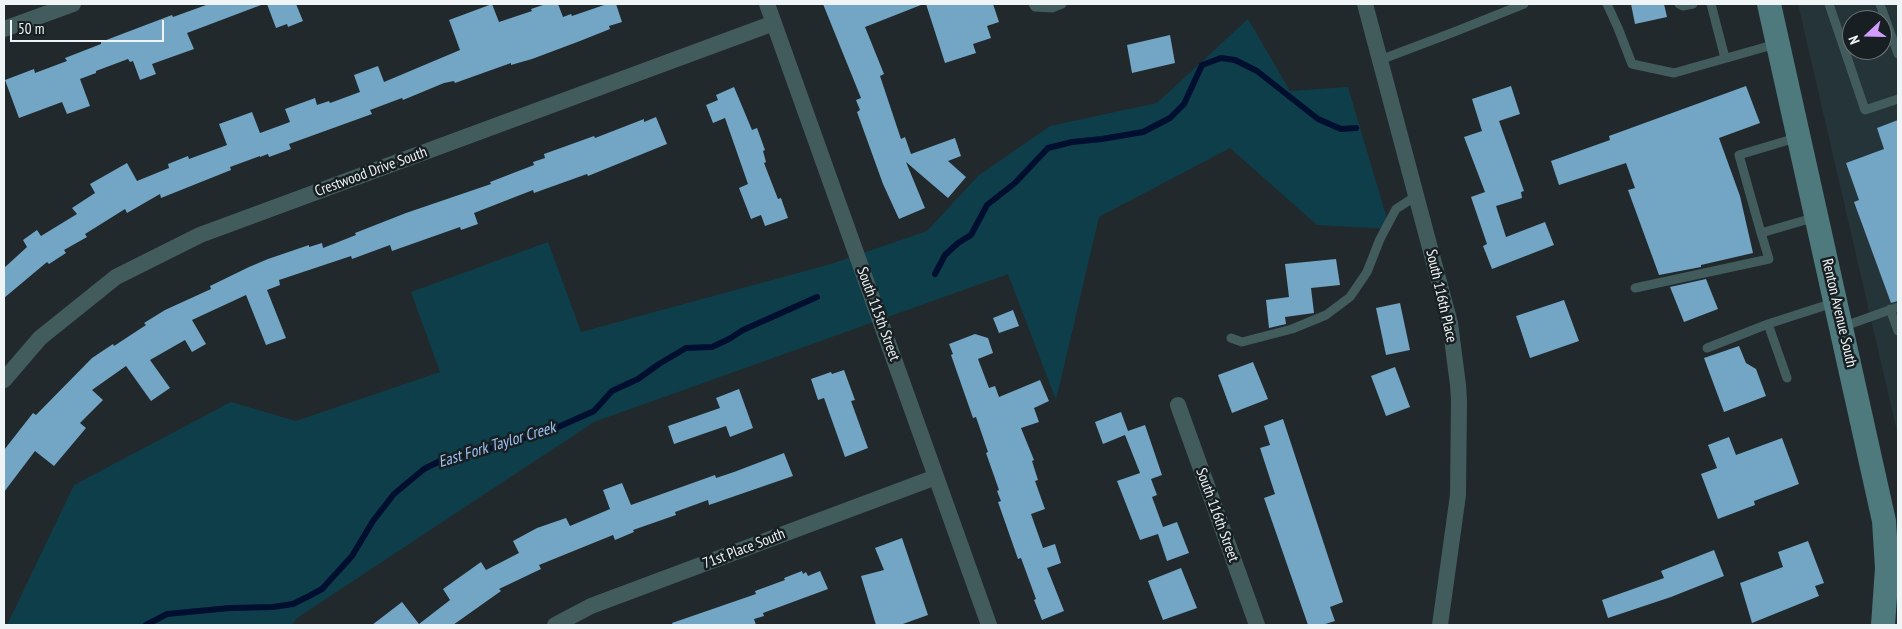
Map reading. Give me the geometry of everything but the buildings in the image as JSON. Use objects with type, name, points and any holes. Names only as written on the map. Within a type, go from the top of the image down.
[{"type":"main road","name":"Renton Avenue South","points":[[1769,4],[1884,521],[1887,568],[1883,625]]},
{"type":"street","points":[[4,29],[73,4]]},
{"type":"street","name":"South 115th Street","points":[[767,4],[988,625]]},
{"type":"street","name":"South 116th Place","points":[[1364,4],[1450,324],[1460,400],[1458,495],[1440,625]]},
{"type":"street","name":"Crestwood Drive South","points":[[4,380],[40,338],[116,277],[200,235],[774,23]]},
{"type":"street","name":"South 116th Street","points":[[1178,405],[1257,625]]},
{"type":"street","name":"71st Place South","points":[[555,625],[591,606],[936,477]]},
{"type":"lane","points":[[1034,4],[1036,7],[1052,8],[1062,4]]},
{"type":"lane","points":[[1380,60],[1524,4]]},
{"type":"lane","points":[[1606,4],[1632,64],[1674,74],[1778,43]]},
{"type":"lane","points":[[1679,4],[1683,6],[1692,4]]},
{"type":"lane","points":[[1711,4],[1726,58]]},
{"type":"lane","points":[[1829,4],[1865,110],[1898,99]]},
{"type":"lane","points":[[1880,4],[1898,54]]},
{"type":"lane","points":[[1635,288],[1769,259],[1739,155],[1799,137]]},
{"type":"lane","points":[[1231,338],[1242,342],[1292,329],[1326,315],[1350,297],[1367,272],[1380,239],[1396,209],[1416,196]]},
{"type":"lane","points":[[1761,232],[1817,216]]},
{"type":"lane","points":[[1707,348],[1768,324],[1836,302]]},
{"type":"lane","points":[[1842,327],[1894,308],[1898,331]]},
{"type":"lane","points":[[1768,324],[1787,378]]},
{"type":"shaded area","points":[[1798,4],[1898,4],[1898,436]]},
{"type":"shaded area","points":[[1248,19],[1290,91],[1348,87],[1390,229],[1317,225],[1230,148],[1099,217],[1056,400],[1008,274],[594,422],[297,618],[292,625],[7,625],[74,485],[231,402],[296,421],[440,372],[411,292],[548,242],[581,332],[831,264],[927,231],[978,176],[1050,126],[1157,103]]},
{"type":"waterway","name":"East Fork Taylor Creek","points":[[935,274],[945,255],[958,243],[971,235],[987,205],[1015,183],[1048,148],[1072,142],[1143,132],[1170,118],[1184,104],[1202,65],[1221,58],[1235,60],[1257,71],[1318,119],[1341,129],[1356,128]]},
{"type":"waterway","name":"East Fork Taylor Creek","points":[[146,625],[167,614],[293,604],[322,589],[352,556],[373,521],[394,494],[424,469],[440,461],[496,447],[556,428],[594,411],[612,391],[638,379],[686,348],[712,347],[743,330],[817,297]]}]
